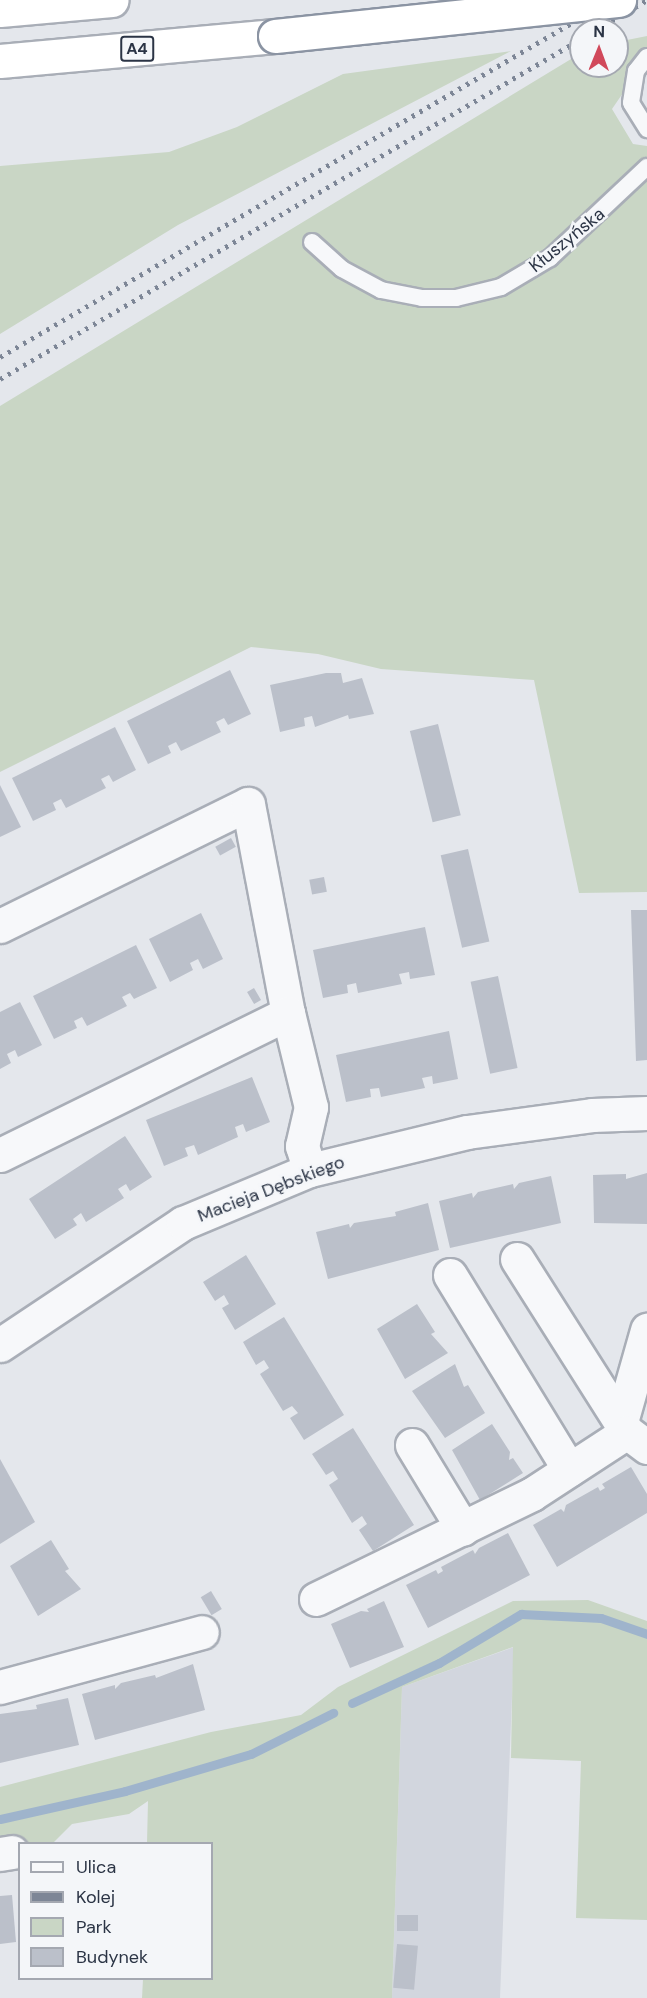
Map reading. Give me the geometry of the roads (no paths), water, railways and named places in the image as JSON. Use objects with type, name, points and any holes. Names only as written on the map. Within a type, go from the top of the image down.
[{"type":"highway","points":[[0,10],[112,0]]},
{"type":"highway","name":"A4","points":[[0,61],[275,36],[619,0]]},
{"type":"street","points":[[0,926],[248,804],[288,1013],[312,1107],[302,1146],[310,1170]]},
{"type":"street","points":[[0,1155],[288,1013]]},
{"type":"street","name":"Macieja Dębskiego","points":[[0,1344],[183,1223],[310,1170],[510,1125],[647,1113]]},
{"type":"street","points":[[517,1258],[632,1434]]},
{"type":"street","points":[[450,1275],[569,1469]]},
{"type":"street","points":[[632,1434],[647,1330]]},
{"type":"street","points":[[316,1599],[463,1529],[632,1434]]},
{"type":"street","points":[[412,1445],[463,1529]]},
{"type":"street","points":[[0,1686],[201,1632]]},
{"type":"lane","points":[[647,57],[636,70],[630,103],[647,129]]},
{"type":"lane","name":"Kłuszyńska","points":[[312,242],[342,269],[381,290],[422,298],[456,298],[501,287],[550,258],[647,167]]},
{"type":"waterway","points":[[352,1703],[439,1663],[521,1614],[601,1618],[647,1634]]},
{"type":"waterway","points":[[0,1819],[125,1791],[251,1754],[333,1713]]},
{"type":"railway","points":[[0,357],[611,0]]},
{"type":"railway","points":[[616,18],[647,0]]},
{"type":"railway","points":[[0,379],[569,46]]}]
